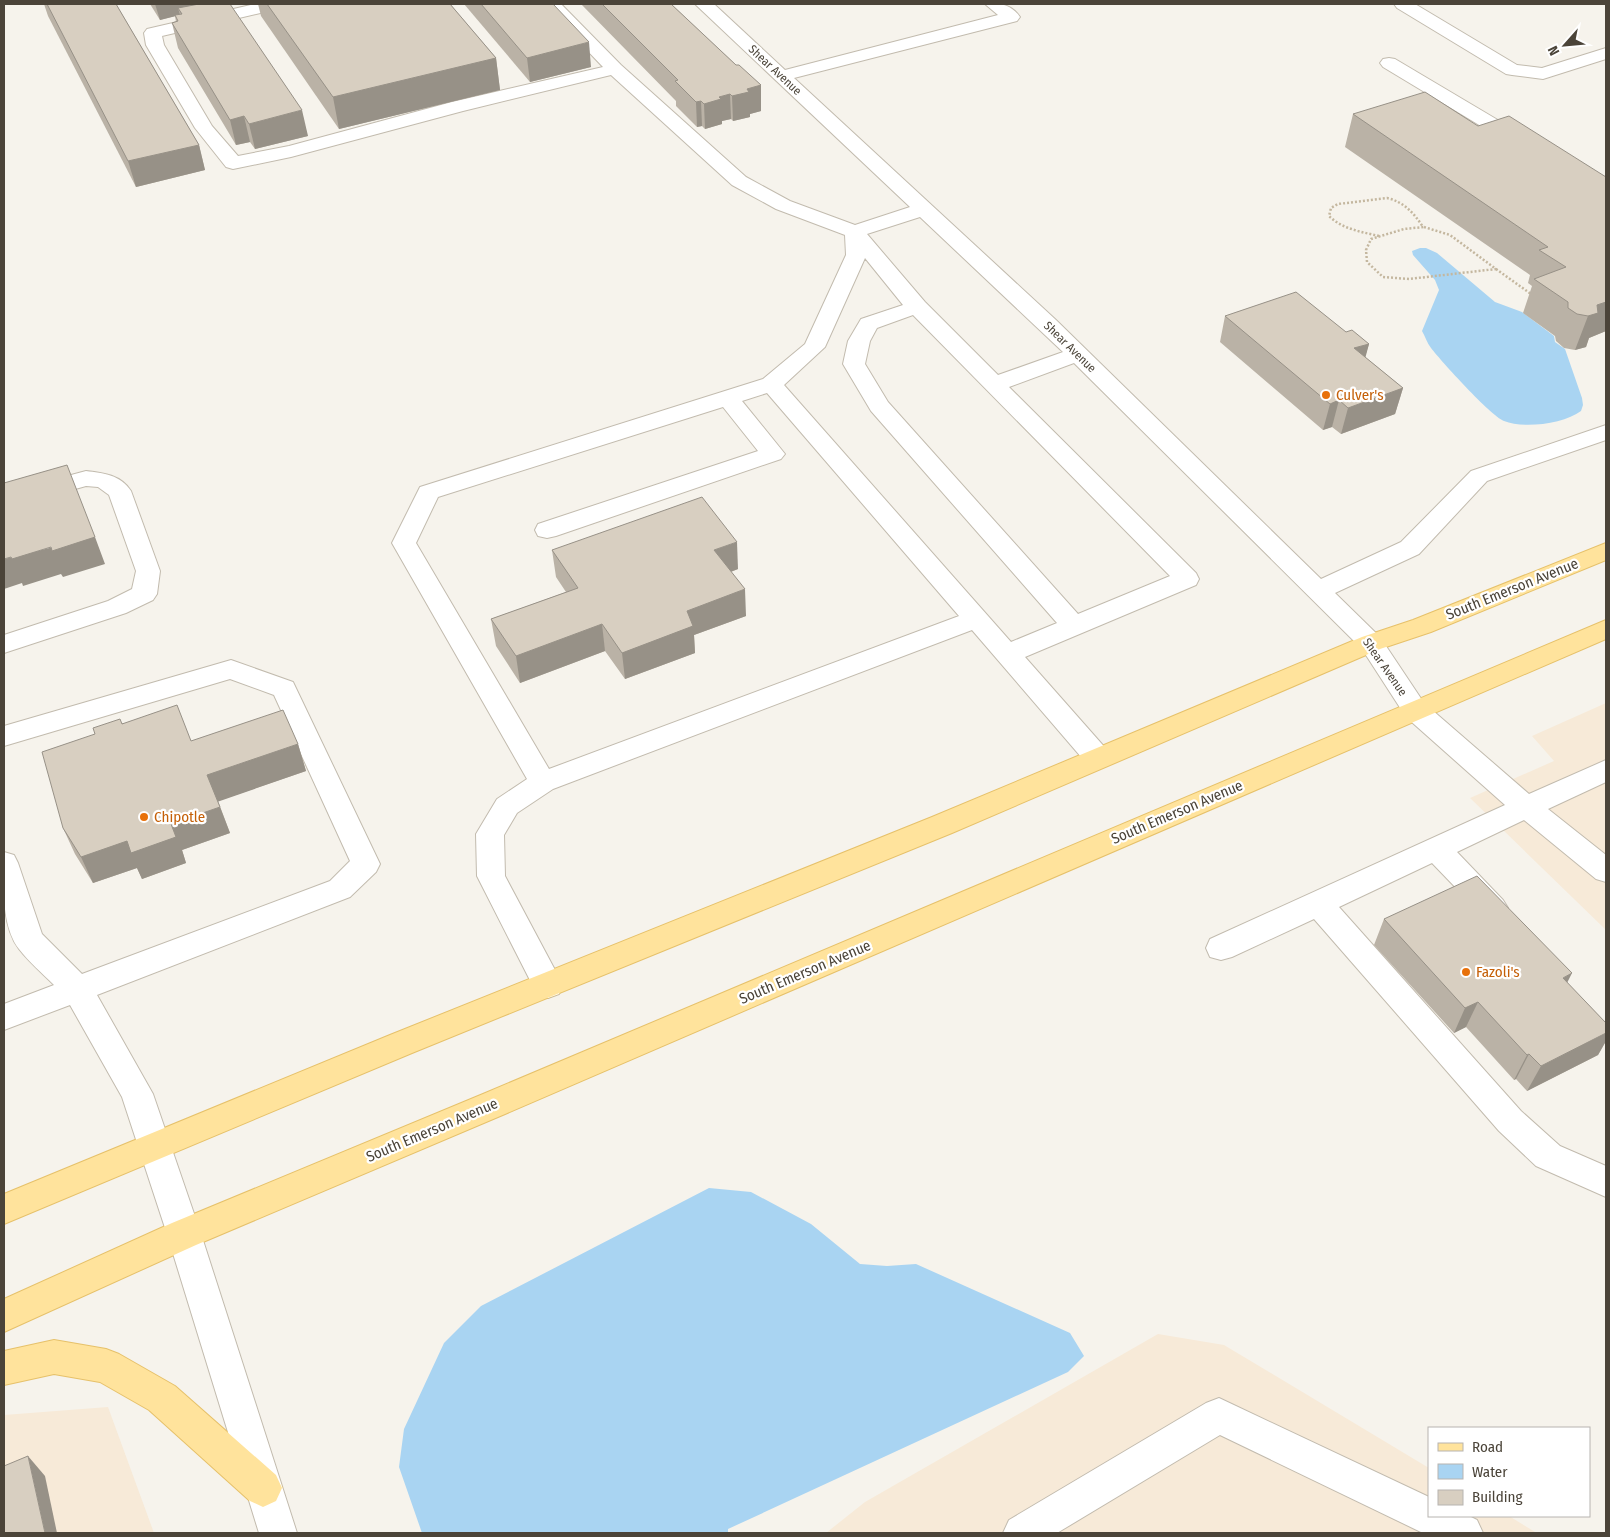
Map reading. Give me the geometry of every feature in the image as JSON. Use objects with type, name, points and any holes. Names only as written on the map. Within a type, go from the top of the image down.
[{"type":"main road","name":"South Emerson Avenue","points":[[4,1209],[942,825],[1371,643],[1422,626],[1606,551]]},
{"type":"main road","name":"South Emerson Avenue","points":[[4,1316],[184,1234],[494,1104],[1606,629]]},
{"type":"main road","points":[[4,1368],[54,1357],[106,1366],[162,1398],[263,1488]]},
{"type":"street","points":[[276,4],[153,33],[155,45],[204,128],[233,163],[291,151],[459,106],[615,69]]},
{"type":"street","points":[[552,4],[615,69],[739,181],[783,204],[855,232],[917,307],[1187,579],[1007,654]]},
{"type":"street","name":"Shear Avenue","points":[[704,4],[1077,354],[1371,643],[1415,710],[1526,807],[1606,871]]},
{"type":"street","points":[[782,76],[1011,17],[994,4]]},
{"type":"street","points":[[1403,4],[1512,70],[1544,74],[1606,53]]},
{"type":"street","points":[[1389,63],[1537,152]]},
{"type":"street","points":[[855,232],[923,209]]},
{"type":"street","points":[[543,782],[404,543],[428,492],[771,384],[814,347],[856,255],[855,232]]},
{"type":"street","points":[[917,307],[869,324],[859,341],[854,364],[879,406],[1074,626]]},
{"type":"street","points":[[995,384],[1077,354]]},
{"type":"street","points":[[771,384],[1098,758]]},
{"type":"street","points":[[547,530],[772,454],[728,398]]},
{"type":"street","points":[[1318,591],[1410,548],[1479,476],[1606,432]]},
{"type":"street","points":[[4,500],[86,478],[105,481],[119,491],[148,571],[144,594],[117,607],[4,644]]},
{"type":"street","points":[[548,985],[491,876],[490,834],[507,806],[543,782],[976,619]]},
{"type":"street","points":[[4,736],[231,669],[284,689],[366,864],[340,889],[78,990],[4,1016]]},
{"type":"street","points":[[1221,948],[1437,850],[1606,770]]},
{"type":"street","points":[[1437,850],[1512,927]]},
{"type":"street","points":[[4,863],[29,940],[78,990],[137,1094],[184,1234],[278,1533]]},
{"type":"street","points":[[1318,904],[1510,1121],[1548,1156],[1606,1182]]},
{"type":"street","points":[[1022,1533],[1219,1416],[1428,1516]]},
{"type":"street","points":[[1430,1517],[1464,1533]]},
{"type":"path","points":[[1380,236],[1334,222],[1329,216],[1331,208],[1338,204],[1387,198],[1394,199],[1408,207],[1418,217],[1423,227]]},
{"type":"path","points":[[1496,268],[1409,279],[1383,277],[1367,262],[1366,250],[1371,239],[1397,231],[1423,227],[1439,230],[1466,244],[1537,298]]},
{"type":"shaded area","points":[[1606,703],[1606,930],[1470,798],[1554,761],[1532,736]]},
{"type":"shaded area","points":[[1158,1334],[1224,1345],[1428,1467],[1428,1517],[1511,1517],[1535,1532],[1542,1533],[826,1533],[865,1502]]},
{"type":"shaded area","points":[[108,1407],[154,1533],[4,1533],[4,1415]]},
{"type":"water","points":[[1426,248],[1437,253],[1495,302],[1522,312],[1554,336],[1555,342],[1565,349],[1582,398],[1583,405],[1581,411],[1564,419],[1543,424],[1522,425],[1504,421],[1488,409],[1455,376],[1428,344],[1422,331],[1439,290],[1435,280],[1413,255],[1412,251]]},
{"type":"water","points":[[709,1188],[751,1192],[811,1224],[860,1264],[887,1266],[916,1264],[1070,1333],[1084,1356],[1068,1372],[728,1529],[728,1533],[422,1533],[399,1467],[404,1429],[444,1343],[481,1306]]},
{"type":"building","points":[[47,4],[116,4],[199,145],[128,161]]},
{"type":"building","points":[[199,4],[230,4],[302,110],[249,124],[244,116],[230,120],[172,23],[178,21],[175,15],[182,14],[178,8]]},
{"type":"building","points":[[267,4],[450,4],[496,58],[333,97]]},
{"type":"building","points":[[481,4],[553,4],[589,42],[527,58]]},
{"type":"building","points":[[602,4],[671,4],[736,65],[739,65],[761,85],[747,89],[749,92],[732,96],[730,94],[704,104],[701,101],[696,102],[675,81],[678,80]]},
{"type":"building","points":[[1425,92],[1478,126],[1509,116],[1606,177],[1606,302],[1597,305],[1598,313],[1588,316],[1577,314],[1568,308],[1568,302],[1534,279],[1566,267],[1539,250],[1548,247],[1353,114]]},
{"type":"building","points":[[1296,292],[1346,332],[1352,330],[1369,344],[1354,348],[1403,388],[1348,408],[1339,400],[1330,404],[1225,316]]},
{"type":"building","points":[[67,465],[95,537],[52,551],[51,547],[12,559],[11,557],[4,559],[4,483]]},
{"type":"building","points":[[702,497],[737,542],[714,550],[745,589],[687,611],[693,626],[622,653],[602,624],[516,656],[491,619],[578,588],[552,550]]},
{"type":"building","name":"Chipotle","points":[[177,705],[191,741],[283,710],[298,744],[207,775],[220,807],[171,824],[176,837],[131,853],[127,841],[81,857],[63,828],[42,752],[95,734],[93,728],[120,719],[122,724]]},
{"type":"building","name":"Fazoli's","points":[[1477,876],[1572,973],[1563,978],[1606,1023],[1606,1033],[1541,1066],[1529,1054],[1527,1055],[1478,1002],[1465,1008],[1384,919]]},
{"type":"building","points":[[28,1456],[45,1533],[4,1533],[4,1466]]},
{"type":"place","name":"Culver's","points":[[1326,395]]},
{"type":"place","name":"Chipotle","points":[[144,817]]},
{"type":"place","name":"Fazoli's","points":[[1466,972]]}]
